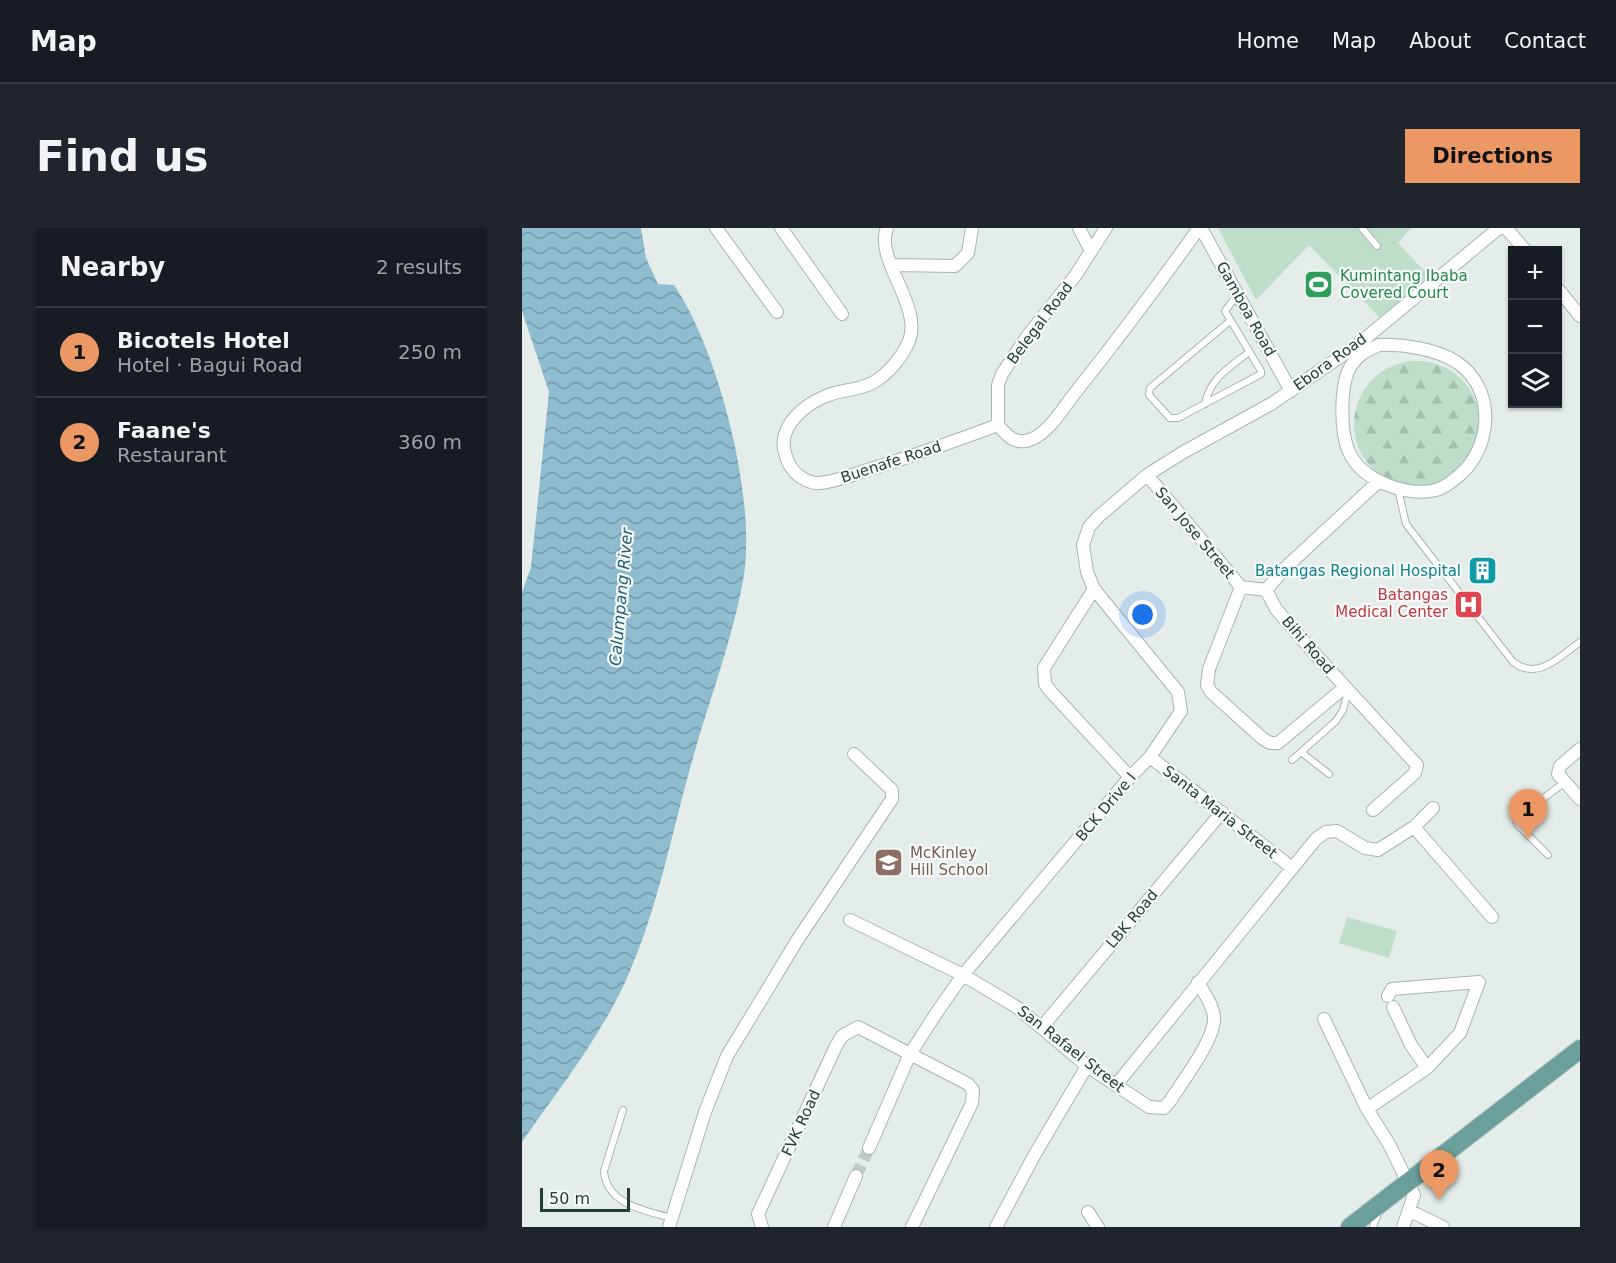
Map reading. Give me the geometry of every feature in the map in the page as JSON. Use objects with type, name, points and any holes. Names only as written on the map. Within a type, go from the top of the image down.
[{"type":"main road","points":[[1350,1227],[1580,1049]]},
{"type":"street","points":[[716,228],[777,312]]},
{"type":"street","points":[[781,228],[842,314]]},
{"type":"street","name":"Buenafe Road","points":[[887,228],[883,242],[909,312],[912,324],[910,340],[889,369],[877,380],[861,389],[828,395],[812,403],[795,417],[785,432],[784,438],[786,456],[791,467],[798,476],[819,483],[888,464],[998,425]]},
{"type":"street","points":[[893,265],[955,266],[968,253],[972,228]]},
{"type":"street","points":[[1079,228],[1091,251]]},
{"type":"street","name":"Belegal Road","points":[[998,425],[998,385],[1002,374],[1106,228]]},
{"type":"street","points":[[998,425],[1012,440],[1022,442],[1033,439],[1051,423],[1122,335],[1200,228]]},
{"type":"street","name":"Gamboa Road","points":[[1200,228],[1291,391]]},
{"type":"street","name":"Ebora Road","points":[[1147,475],[1359,350],[1499,228]]},
{"type":"street","points":[[1506,228],[1522,246]]},
{"type":"street","points":[[1562,295],[1580,316]]},
{"type":"street","points":[[1379,345],[1391,345],[1440,355],[1459,364],[1474,381],[1482,399],[1487,421],[1484,440],[1476,458],[1461,474],[1438,489],[1398,489],[1379,480],[1361,467],[1349,452],[1343,420],[1347,374],[1359,350],[1379,345]]},
{"type":"street","name":"San Jose Street","points":[[1147,475],[1241,587],[1206,678],[1211,692],[1262,738],[1270,743],[1278,743],[1347,689]]},
{"type":"street","name":"BCK Drive I","points":[[869,1148],[910,1054],[963,975],[1130,777],[1150,757],[1178,720],[1182,700],[1178,692],[1094,589],[1084,560],[1085,536],[1098,517],[1147,475]]},
{"type":"street","points":[[1241,587],[1266,590],[1290,563],[1379,480]]},
{"type":"street","points":[[1094,589],[1044,668],[1043,676],[1052,693],[1130,777]]},
{"type":"street","name":"Bihi Road","points":[[1266,590],[1276,609],[1418,768],[1372,810]]},
{"type":"street","points":[[1580,749],[1558,770],[1580,799]]},
{"type":"street","points":[[671,1223],[705,1112],[727,1056],[798,939],[892,799],[892,790],[854,754]]},
{"type":"street","name":"Santa Maria Street","points":[[1150,757],[1291,867]]},
{"type":"street","points":[[1116,1085],[1316,839],[1326,832],[1337,831],[1365,848],[1378,850],[1414,827],[1433,808]]},
{"type":"street","name":"LBK Road","points":[[1042,1027],[1222,812]]},
{"type":"street","points":[[1414,827],[1492,917]]},
{"type":"street","name":"San Rafael Street","points":[[850,920],[963,975],[1018,1008],[1087,1066],[1157,1110],[1164,1108],[1170,1101],[1210,1035],[1214,1023],[1211,1004],[1198,982]]},
{"type":"street","points":[[1367,1109],[1427,1068],[1460,1033],[1479,982],[1392,989],[1390,1002],[1411,1045],[1427,1068]]},
{"type":"street","points":[[1324,1019],[1367,1109],[1414,1195],[1403,1227]]},
{"type":"street","name":"FVK Road","points":[[762,1227],[758,1214],[842,1036],[858,1027],[910,1054]]},
{"type":"street","points":[[910,1054],[968,1084],[973,1090],[972,1102],[912,1227]]},
{"type":"street","points":[[996,1227],[1035,1154],[1087,1066]]},
{"type":"street","points":[[834,1227],[856,1176]]},
{"type":"street","points":[[1410,1211],[1443,1227]]},
{"type":"street","points":[[1088,1212],[1098,1227]]},
{"type":"lane","points":[[1362,228],[1377,246]]},
{"type":"lane","points":[[1230,321],[1150,388],[1148,393],[1170,418],[1178,418],[1261,374],[1230,321],[1225,308],[1238,294]]},
{"type":"lane","points":[[1205,404],[1208,390],[1215,379],[1249,352]]},
{"type":"lane","points":[[1398,489],[1406,524],[1513,662],[1522,669],[1534,671],[1546,667],[1580,642]]},
{"type":"lane","points":[[1292,760],[1341,715],[1347,689]]},
{"type":"lane","points":[[1300,752],[1329,774]]},
{"type":"lane","points":[[1548,855],[1518,825],[1516,819],[1565,782]]},
{"type":"lane","points":[[623,1110],[604,1171],[604,1181],[623,1201],[671,1223]]},
{"type":"lane","points":[[1373,1227],[1382,1202]]},
{"type":"green space","points":[[1218,228],[1411,228],[1398,243],[1429,276],[1380,318],[1309,245],[1256,300]]},
{"type":"green space","points":[[1417,361],[1441,366],[1461,380],[1475,400],[1480,424],[1475,448],[1461,468],[1441,482],[1417,487],[1393,482],[1373,468],[1359,448],[1354,424],[1359,400],[1373,380],[1393,366]]},
{"type":"green space","points":[[1347,917],[1397,931],[1389,958],[1339,943]]},
{"type":"water","name":"Calumpang River","points":[[522,228],[641,228],[646,258],[658,284],[674,285],[706,348],[720,387],[740,470],[745,511],[746,548],[743,581],[732,629],[640,947],[608,1016],[522,1142],[522,592],[531,567],[549,392],[522,311]]},
{"type":"tunnel","points":[[856,1176],[869,1148]]},
{"type":"place","name":"Kumintang Ibaba Covered Court","points":[[1319,285]]},
{"type":"place","name":"Batangas Regional Hospital","points":[[1482,571]]},
{"type":"place","name":"Batangas Medical Center","points":[[1469,604]]},
{"type":"place","name":"Bicotels Hotel","points":[[1528,839]]},
{"type":"place","name":"McKinley Hill School","points":[[889,862]]},
{"type":"place","name":"Faane's","points":[[1439,1200]]}]
